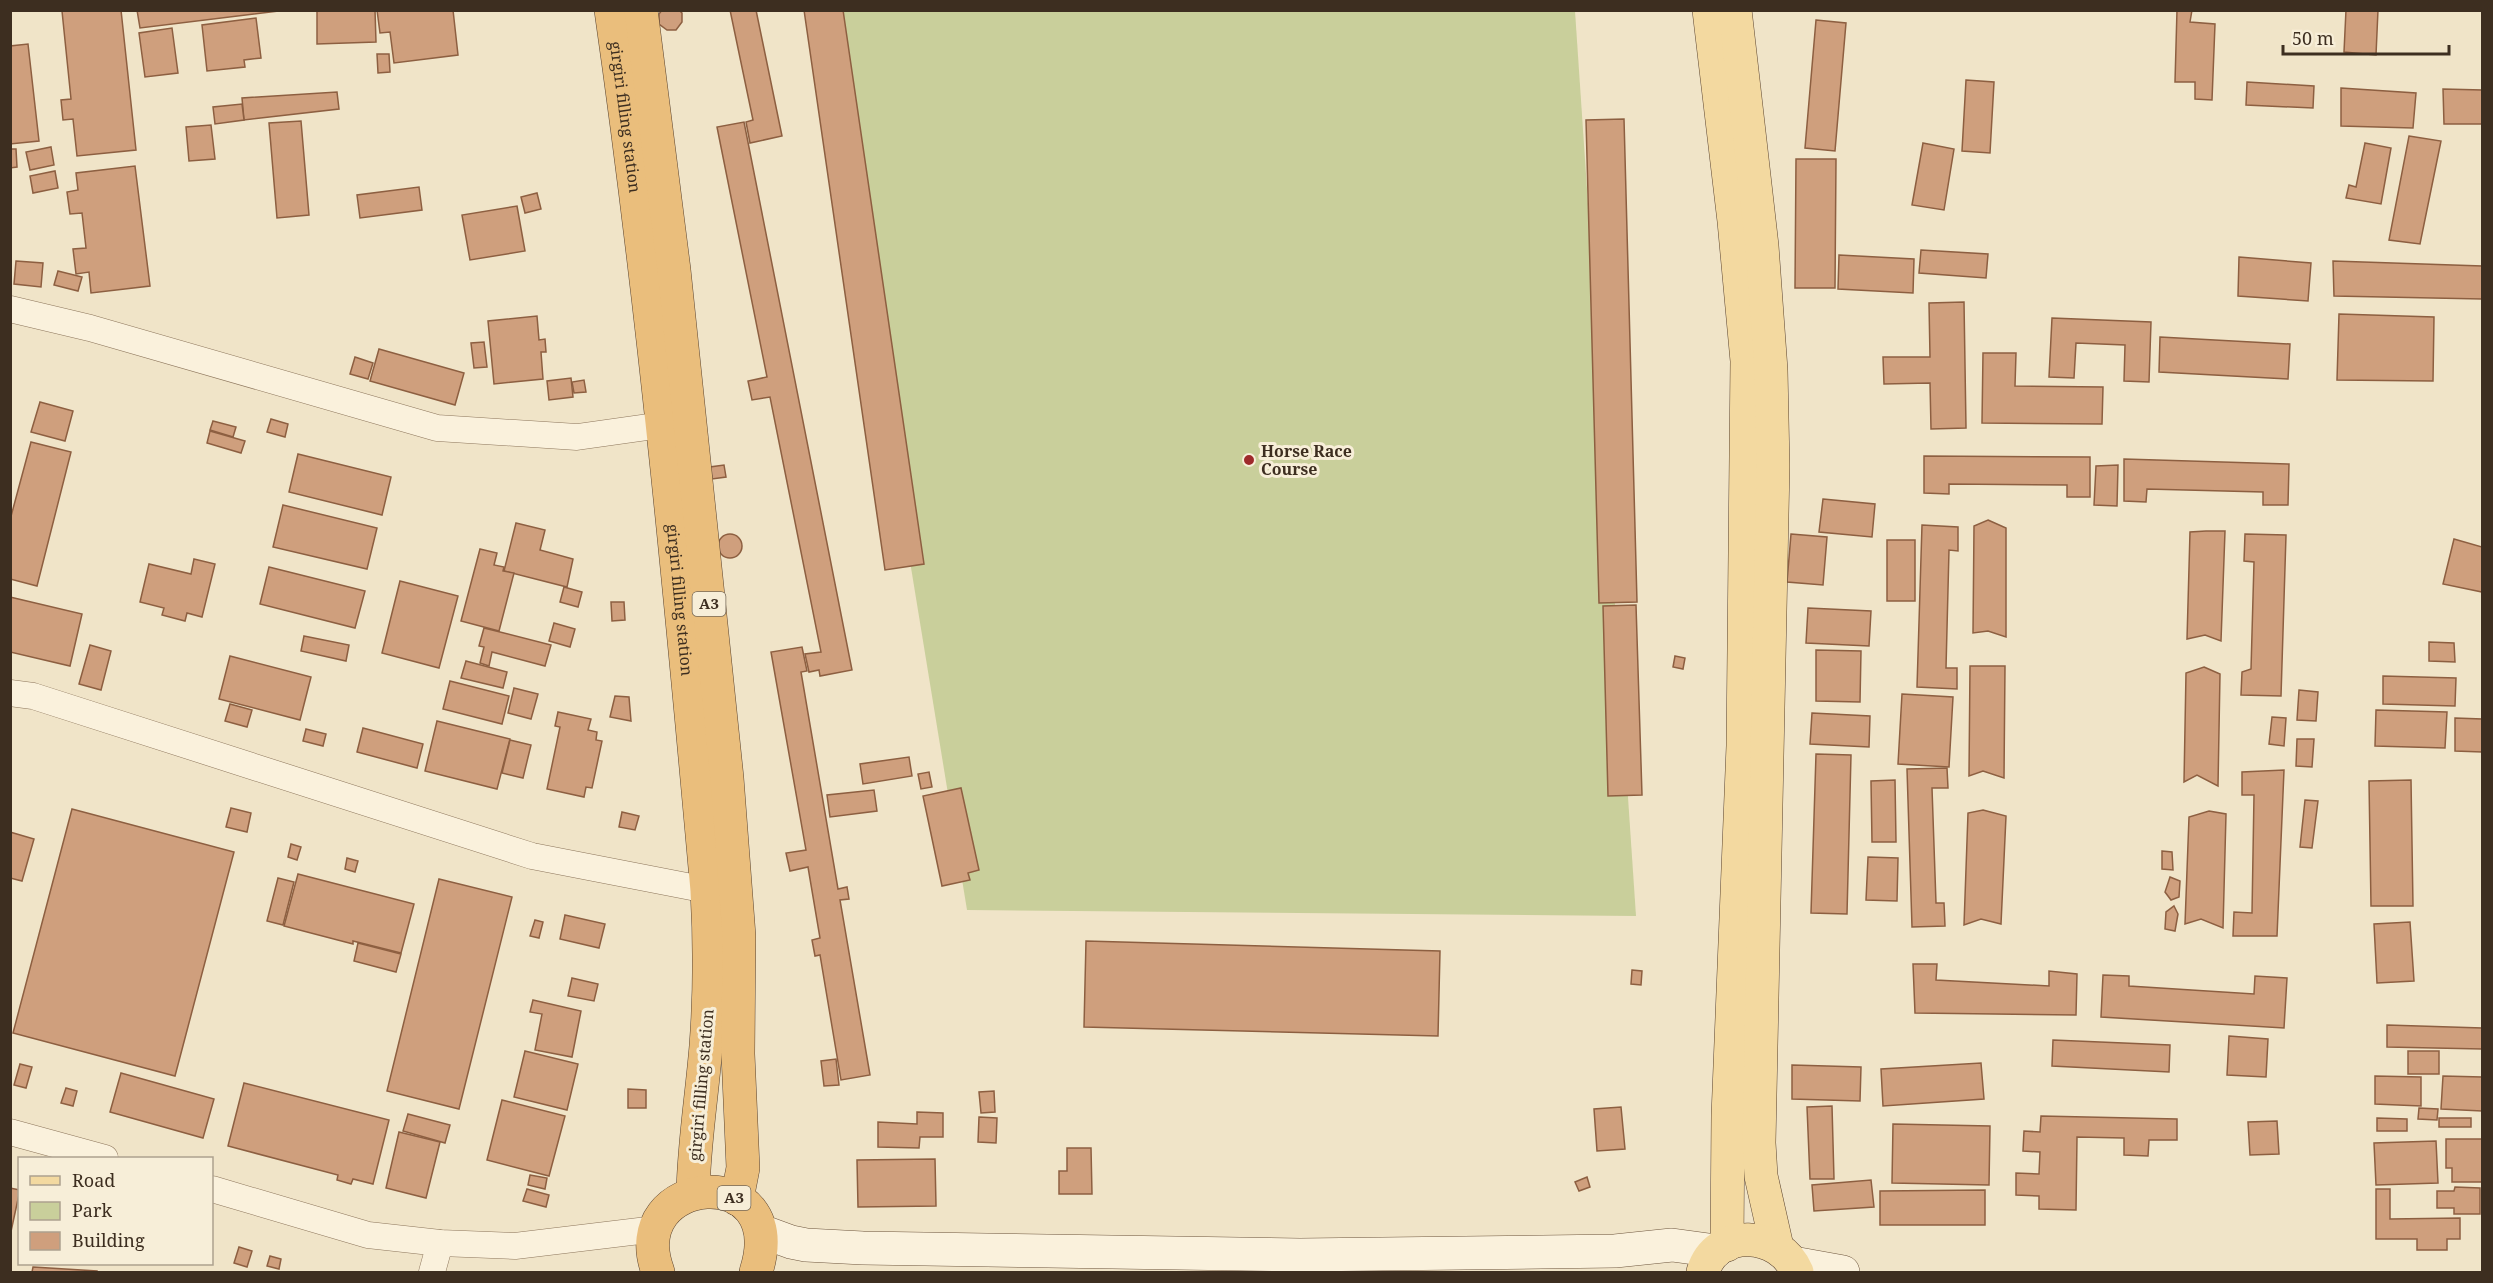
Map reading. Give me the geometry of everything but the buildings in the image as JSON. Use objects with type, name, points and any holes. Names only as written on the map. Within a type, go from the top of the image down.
[{"type":"highway","name":"girgiri filling station","points":[[611,10],[662,425],[707,890],[708,995],[704,1066],[694,1150],[693,1192]]},
{"type":"highway","name":"A3","points":[[641,10],[674,270],[727,778],[739,936],[738,1054],[743,1168],[737,1199]]},
{"type":"highway","name":"A3","points":[[656,1229],[674,1203],[693,1192],[716,1191],[737,1199],[752,1211],[761,1231],[762,1253],[756,1272]]},
{"type":"highway","points":[[656,1229],[652,1245],[658,1272]]},
{"type":"main road","points":[[1708,10],[1734,221],[1747,361],[1743,734],[1749,927],[1761,1176],[1789,1261]]},
{"type":"main road","points":[[1715,1256],[1749,927],[1773,466],[1771,370],[1762,246],[1735,10]]},
{"type":"main road","points":[[761,1231],[806,1245],[863,1248],[1300,1255],[1615,1251],[1672,1245],[1715,1256],[1747,1239],[1767,1243],[1789,1261],[1843,1272]]},
{"type":"street","points":[[10,309],[90,328],[437,428],[577,437],[662,425]]},
{"type":"street","points":[[10,693],[44,700],[532,856],[707,890]]},
{"type":"street","points":[[10,1132],[101,1157]]},
{"type":"street","points":[[213,1189],[368,1235],[440,1243],[515,1246],[656,1229]]},
{"type":"street","points":[[432,1272],[440,1243]]},
{"type":"green space","name":"Horse Race Course","points":[[820,11],[1575,11],[1636,916],[967,910]]},
{"type":"place","name":"Horse Race Course","points":[[1249,460]]}]
